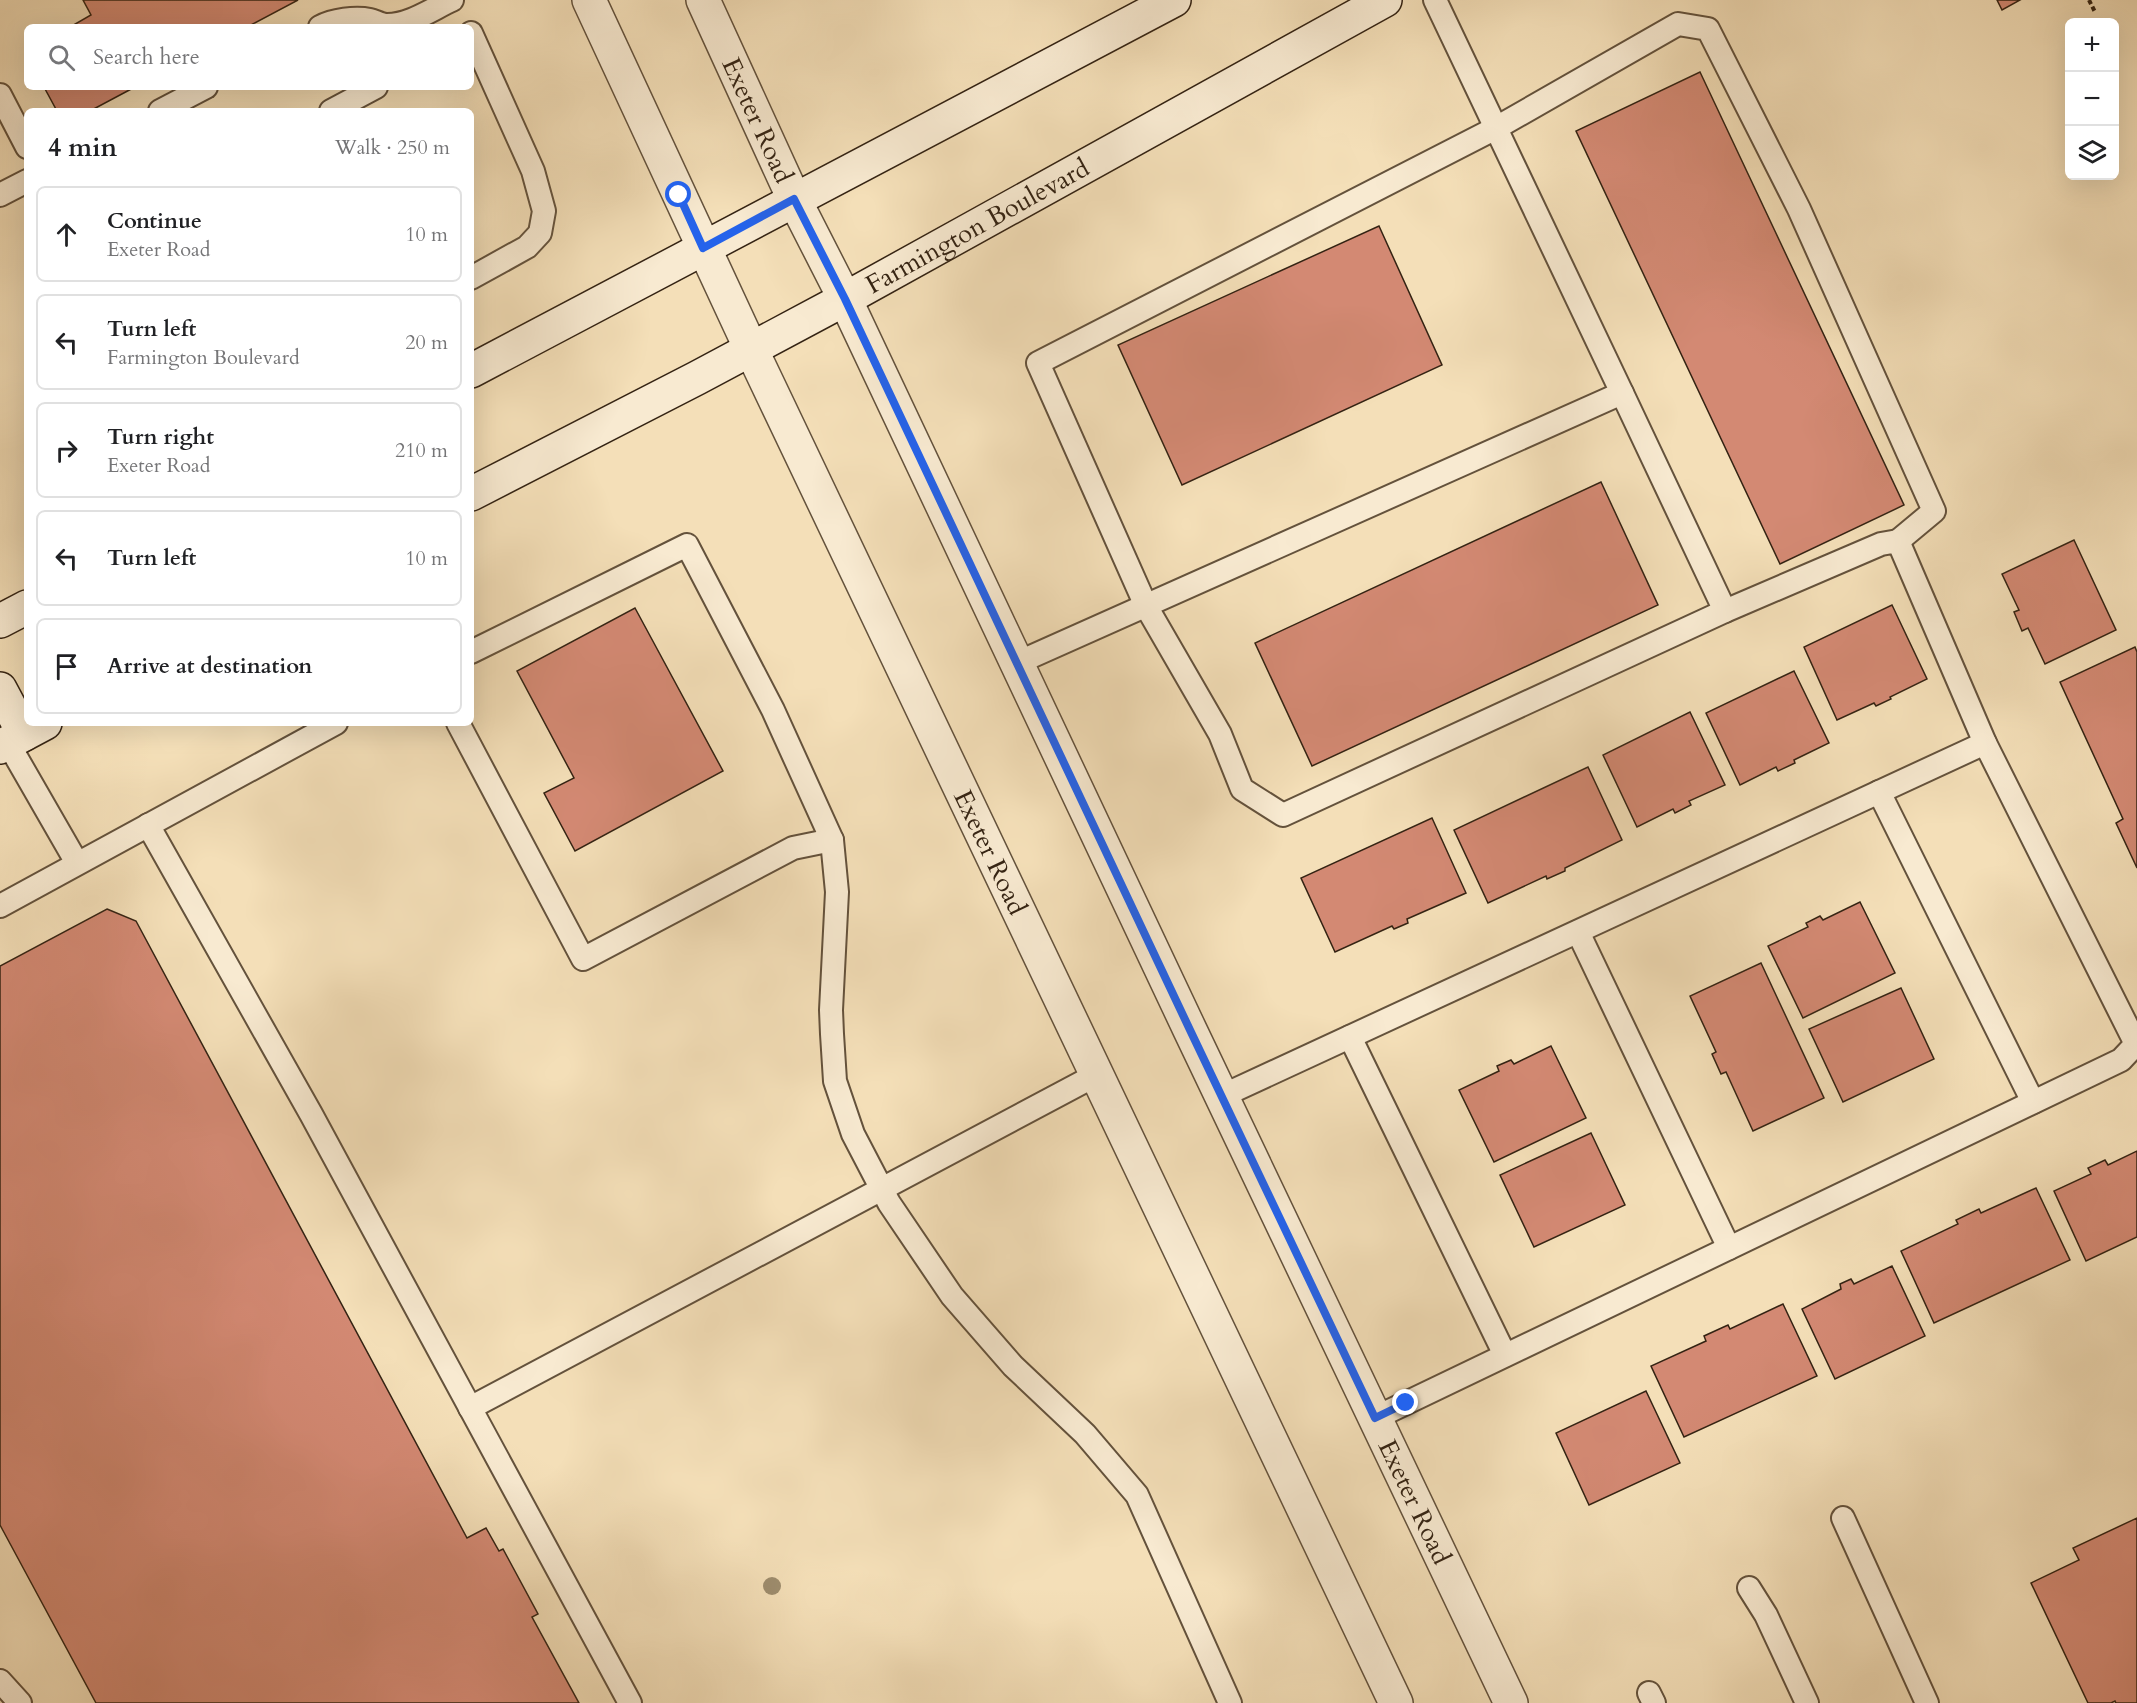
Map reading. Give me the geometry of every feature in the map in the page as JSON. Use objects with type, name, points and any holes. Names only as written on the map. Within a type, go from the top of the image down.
[{"type":"street","name":"Exeter Road","points":[[589,0],[703,248],[1396,1703]]},
{"type":"street","name":"Exeter Road","points":[[703,0],[794,199],[845,299],[1511,1703]]},
{"type":"street","points":[[474,369],[1174,0]]},
{"type":"street","name":"Farmington Boulevard","points":[[474,492],[845,299],[1385,0]]},
{"type":"street","points":[[0,621],[24,609]]},
{"type":"street","points":[[0,689],[19,737]]},
{"type":"lane","points":[[394,24],[410,20],[454,0],[466,24]]},
{"type":"lane","points":[[1435,0],[1725,611]]},
{"type":"lane","points":[[325,24],[356,20],[368,20],[380,24]]},
{"type":"lane","points":[[1678,24],[1708,29],[1798,210],[1934,511],[1898,540],[1881,544],[1725,611],[1283,815],[1242,789],[1220,734],[1146,606],[1038,363],[1496,129],[1678,24]]},
{"type":"lane","points":[[474,40],[532,171],[544,211],[540,233],[527,247],[474,276]]},
{"type":"lane","points":[[166,108],[200,90]]},
{"type":"lane","points":[[337,108],[370,90]]},
{"type":"lane","points":[[0,95],[24,141]]},
{"type":"lane","points":[[0,195],[24,183]]},
{"type":"lane","points":[[1017,663],[1622,393]]},
{"type":"lane","points":[[1375,1418],[2121,1060],[2136,1044],[1985,743],[1898,540]]},
{"type":"lane","points":[[474,651],[687,545],[773,710],[832,840],[837,892],[831,1010],[835,1081],[853,1134],[889,1203],[952,1296],[1013,1366],[1084,1434],[1137,1495],[1230,1703]]},
{"type":"lane","points":[[0,906],[330,726]]},
{"type":"lane","points":[[460,726],[583,959],[793,848],[832,840]]},
{"type":"lane","points":[[19,737],[77,863]]},
{"type":"lane","points":[[1222,1096],[1985,743]]},
{"type":"lane","points":[[1879,792],[2033,1102]]},
{"type":"lane","points":[[148,825],[305,1104],[630,1703]]},
{"type":"lane","points":[[1578,932],[1729,1248]]},
{"type":"lane","points":[[1350,1037],[1505,1355]]},
{"type":"lane","points":[[470,1408],[1096,1075]]},
{"type":"lane","points":[[1843,1518],[1927,1703]]},
{"type":"lane","points":[[1749,1588],[1766,1615],[1808,1703]]},
{"type":"lane","points":[[0,1681],[20,1703]]},
{"type":"path","points":[[2089,0],[2095,12]]},
{"type":"building","points":[[83,0],[298,0],[253,24],[75,24],[91,15]]},
{"type":"building","points":[[1997,0],[2020,0],[2002,10]]},
{"type":"building","points":[[1700,72],[1904,505],[1780,564],[1576,131]]},
{"type":"building","points":[[46,90],[129,90],[96,108],[55,108]]},
{"type":"building","points":[[1379,226],[1442,365],[1182,485],[1118,345]]},
{"type":"building","points":[[1601,482],[1658,605],[1312,766],[1255,643]]},
{"type":"building","points":[[2074,540],[2116,630],[2045,664],[2028,628],[2022,631],[2014,612],[2019,610],[2002,574]]},
{"type":"building","points":[[1892,605],[1927,679],[1876,706],[1874,703],[1837,720],[1804,647]]},
{"type":"building","points":[[635,608],[723,771],[575,851],[544,793],[574,778],[517,671]]},
{"type":"building","points":[[2135,647],[2137,652],[2137,868],[2116,823],[2123,819],[2060,682]]},
{"type":"building","points":[[1794,671],[1829,743],[1794,760],[1795,763],[1778,771],[1776,767],[1740,785],[1706,713]]},
{"type":"building","points":[[1690,712],[1725,785],[1689,801],[1691,805],[1675,813],[1673,809],[1637,827],[1603,755]]},
{"type":"building","points":[[1588,767],[1622,840],[1565,868],[1565,871],[1547,879],[1546,876],[1488,903],[1454,830]]},
{"type":"building","points":[[1432,818],[1466,893],[1407,919],[1408,923],[1394,929],[1392,926],[1335,952],[1301,878]]},
{"type":"building","points":[[1860,902],[1895,973],[1803,1018],[1768,946],[1808,927],[1806,923],[1820,916],[1823,920]]},
{"type":"building","points":[[107,909],[136,921],[467,1538],[486,1528],[499,1551],[503,1549],[538,1614],[532,1617],[579,1703],[96,1703],[0,1525],[0,966]]},
{"type":"building","points":[[1761,963],[1824,1098],[1753,1131],[1726,1072],[1721,1074],[1712,1054],[1716,1052],[1690,996]]},
{"type":"building","points":[[1901,988],[1934,1059],[1843,1102],[1809,1029]]},
{"type":"building","points":[[1551,1046],[1586,1118],[1494,1162],[1459,1090],[1499,1071],[1497,1066],[1511,1060],[1514,1064]]},
{"type":"building","points":[[1591,1133],[1625,1205],[1534,1247],[1500,1175]]},
{"type":"building","points":[[2137,1151],[2137,1237],[2086,1261],[2054,1191],[2091,1174],[2088,1168],[2105,1160],[2108,1165]]},
{"type":"building","points":[[2036,1188],[2070,1260],[1934,1323],[1901,1251],[1958,1224],[1956,1220],[1979,1209],[1981,1213]]},
{"type":"building","points":[[1892,1266],[1925,1336],[1835,1379],[1802,1309],[1841,1289],[1840,1284],[1851,1279],[1854,1284]]},
{"type":"building","points":[[1783,1304],[1817,1376],[1684,1437],[1651,1366],[1706,1341],[1704,1336],[1728,1325],[1730,1329]]},
{"type":"building","points":[[1646,1391],[1680,1463],[1589,1505],[1556,1433]]},
{"type":"building","points":[[2137,1518],[2137,1703],[2116,1703],[2115,1701],[2088,1703],[2031,1583],[2079,1560],[2073,1548]]},
{"type":"route","points":[[679,195],[703,248],[794,199],[845,299],[1375,1418],[1406,1403]]}]
